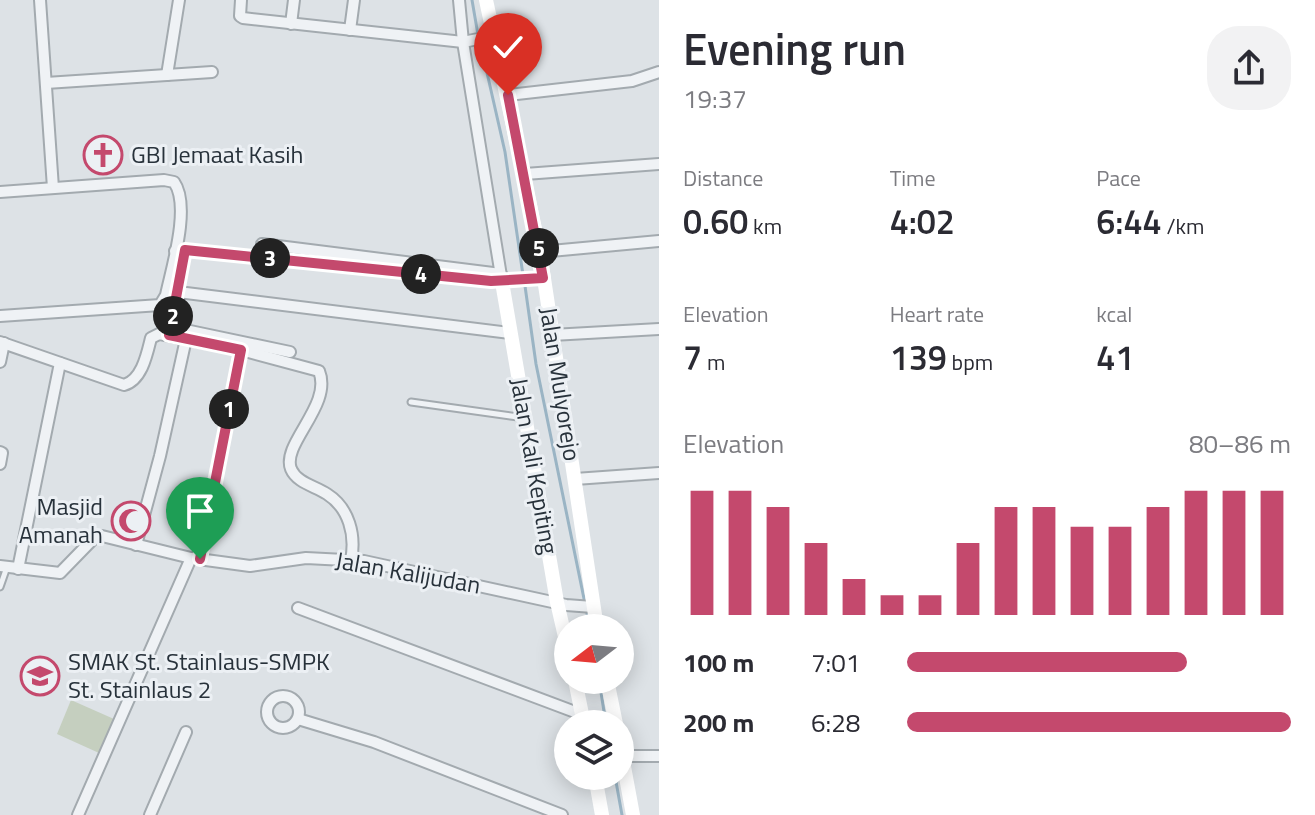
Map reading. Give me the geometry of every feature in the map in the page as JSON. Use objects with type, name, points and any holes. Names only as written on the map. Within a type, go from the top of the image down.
[{"type":"main road","name":"Jalan Mulyorejo","points":[[486,0],[489,37],[513,95],[540,252],[535,279],[552,335],[593,614]]},
{"type":"main road","points":[[505,279],[535,279]]},
{"type":"main road","name":"Jalan Kali Kepiting","points":[[505,279],[510,333],[563,614]]},
{"type":"main road","points":[[598,790],[602,815]]},
{"type":"main road","points":[[628,790],[633,815]]},
{"type":"street","points":[[40,0],[53,188]]},
{"type":"street","points":[[167,75],[179,0]]},
{"type":"street","points":[[241,0],[241,17],[466,42],[489,37]]},
{"type":"street","points":[[291,24],[294,0]]},
{"type":"street","points":[[350,30],[354,0]]},
{"type":"street","points":[[459,0],[505,279]]},
{"type":"street","points":[[46,83],[212,72]]},
{"type":"street","points":[[513,95],[632,81],[659,72]]},
{"type":"street","points":[[525,174],[659,164]]},
{"type":"street","points":[[0,192],[164,180],[174,182],[180,198],[181,249],[178,292],[170,331]]},
{"type":"street","points":[[540,252],[659,241]]},
{"type":"street","points":[[262,244],[505,279]]},
{"type":"street","points":[[181,249],[505,279]]},
{"type":"street","points":[[0,316],[149,308],[164,302],[171,270],[181,249]]},
{"type":"street","points":[[178,292],[510,333]]},
{"type":"street","points":[[552,335],[659,329]]},
{"type":"street","points":[[170,331],[186,339],[321,372],[317,404],[306,429],[293,447],[290,466],[296,477],[329,495],[342,508],[350,522],[351,560]]},
{"type":"street","points":[[0,362],[2,342],[124,385],[130,384],[145,361],[151,338],[170,331],[290,352]]},
{"type":"street","points":[[136,545],[186,339]]},
{"type":"street","points":[[78,815],[196,558],[241,350]]},
{"type":"street","points":[[8,567],[60,363]]},
{"type":"street","points":[[0,452],[0,464]]},
{"type":"street","points":[[575,479],[659,473]]},
{"type":"street","name":"Jalan Kalijudan","points":[[8,567],[60,573],[97,537],[250,566],[306,558],[351,560],[591,607]]},
{"type":"street","points":[[298,608],[558,710]]},
{"type":"street","points":[[298,719],[374,742],[562,815]]},
{"type":"street","points":[[150,815],[186,732]]},
{"type":"street","points":[[634,753],[659,756]]},
{"type":"lane","points":[[411,402],[527,418]]},
{"type":"lane","points":[[0,587],[8,567]]},
{"type":"green space","points":[[71,700],[114,719],[99,753],[57,734]]},
{"type":"waterway","points":[[472,0],[478,35]]},
{"type":"waterway","points":[[480,42],[505,152],[523,275]]},
{"type":"waterway","points":[[525,286],[536,364],[587,614]]},
{"type":"waterway","points":[[601,694],[604,710]]},
{"type":"waterway","points":[[618,790],[622,815]]},
{"type":"place","name":"GBI Jemaat Kasih","points":[[103,155]]},
{"type":"place","name":"Masjid Amanah","points":[[131,521]]},
{"type":"place","name":"SMAK St. Stainlaus-SMPK St. Stainlaus 2","points":[[40,676]]},
{"type":"route","points":[[200,559],[241,350],[169,335],[185,250],[502,282],[543,278],[508,95]]}]
